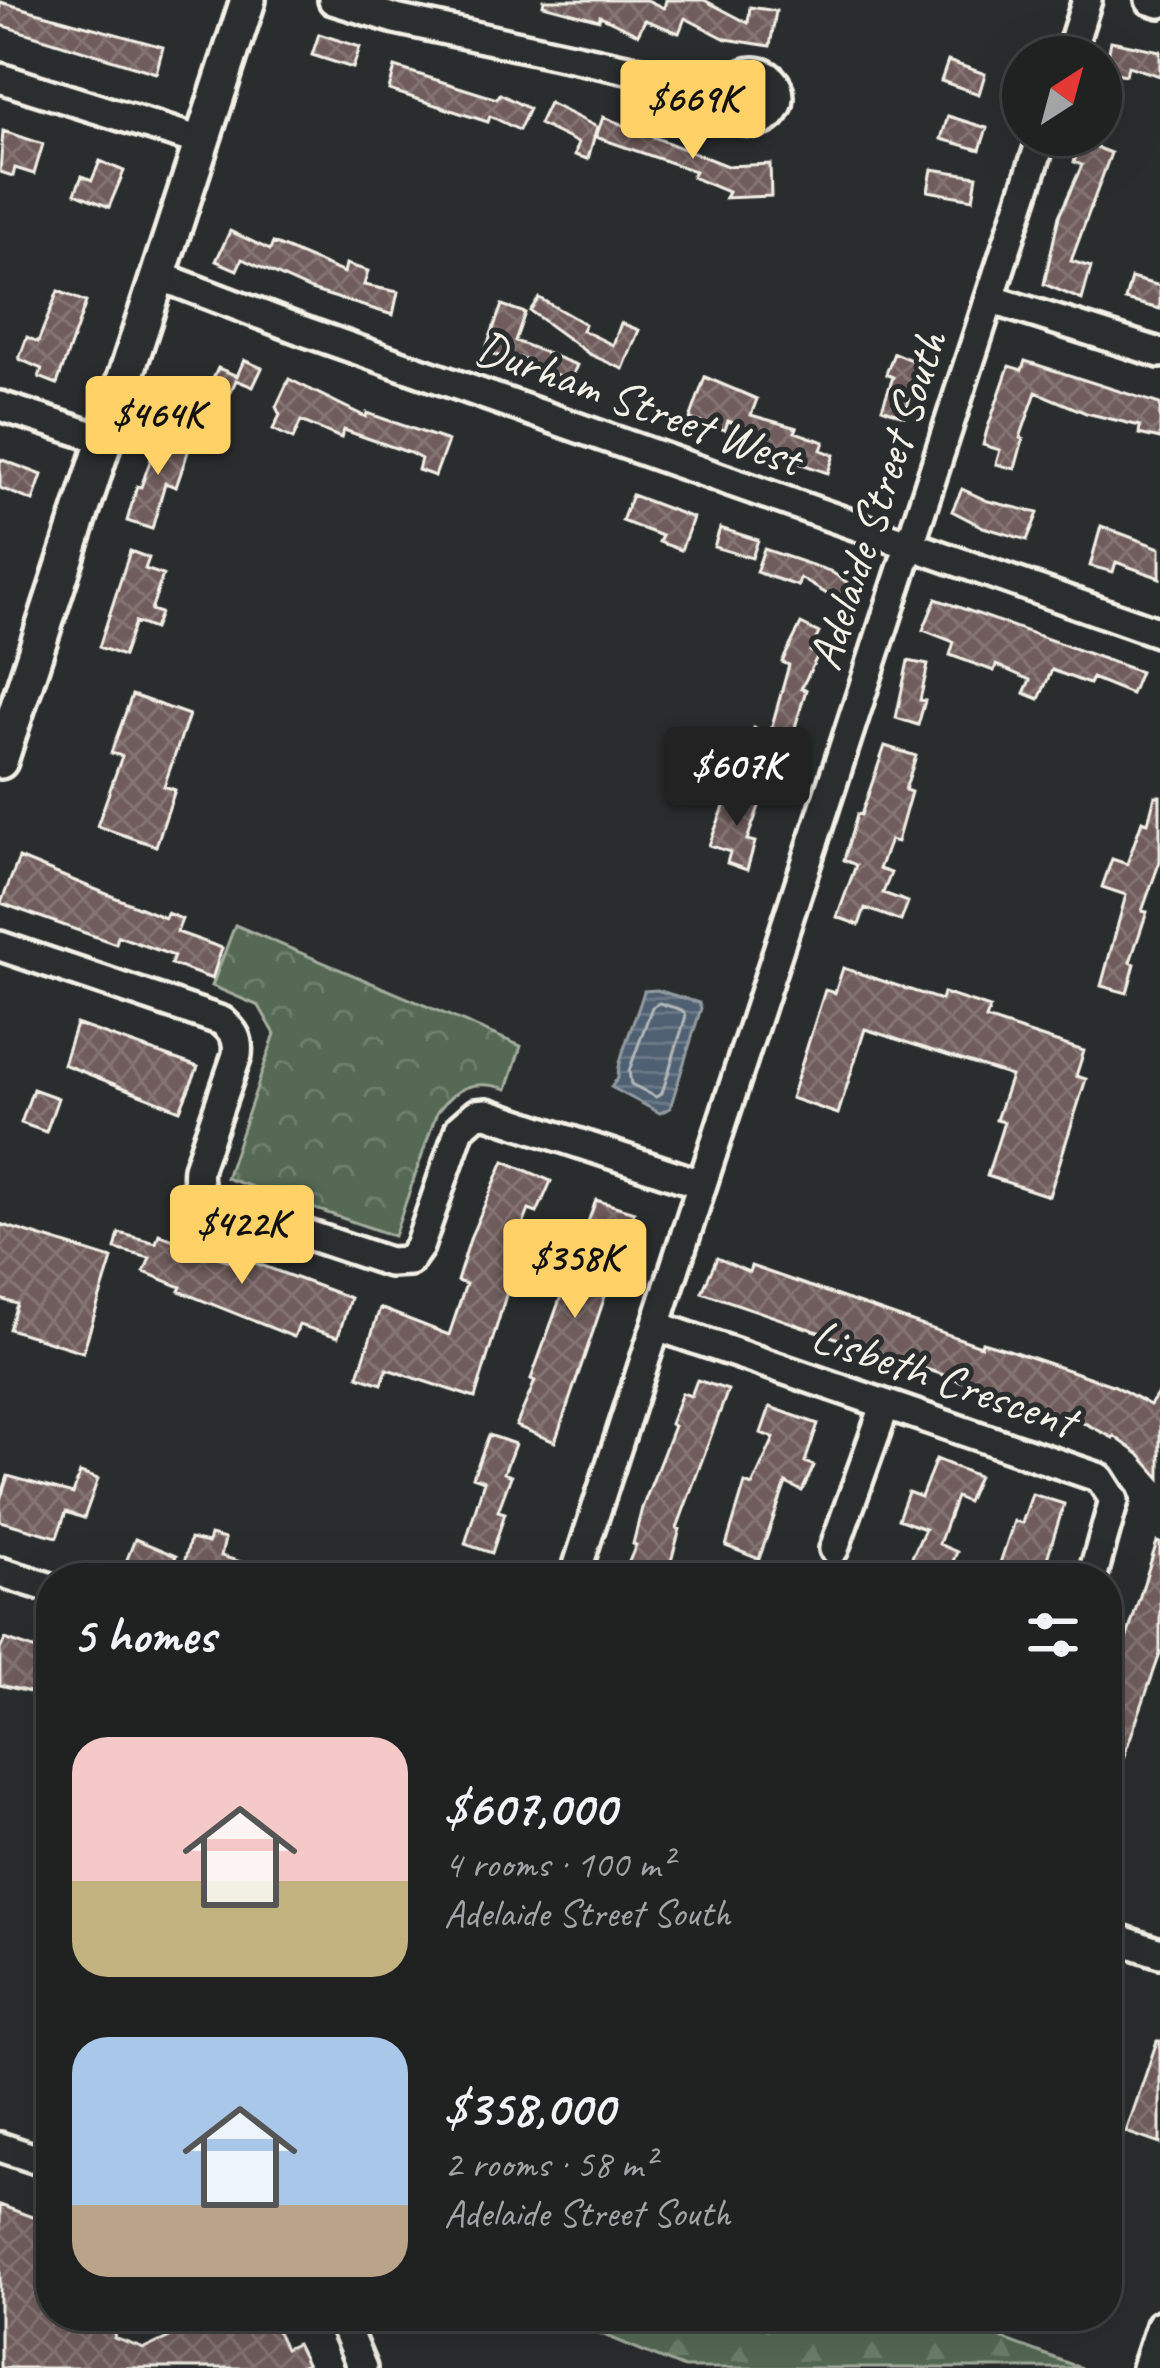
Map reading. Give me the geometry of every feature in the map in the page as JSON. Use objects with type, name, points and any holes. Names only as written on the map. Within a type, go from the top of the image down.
[{"type":"main road","points":[[0,760],[248,0]]},
{"type":"street","points":[[333,0],[395,19],[729,92]]},
{"type":"street","points":[[1076,36],[1087,0]]},
{"type":"street","points":[[1150,0],[1160,3]]},
{"type":"street","points":[[0,78],[200,141]]},
{"type":"street","name":"Adelaide Street South","points":[[579,1563],[1036,156]]},
{"type":"street","name":"Durham Street West","points":[[157,274],[301,330],[1160,633]]},
{"type":"street","points":[[989,299],[1160,353]]},
{"type":"street","points":[[0,406],[103,439]]},
{"type":"street","points":[[0,946],[222,1021],[232,1030],[238,1041],[237,1055],[196,1182],[201,1194],[213,1203],[389,1262],[409,1261],[419,1247],[460,1128],[476,1114],[487,1113],[701,1184]]},
{"type":"street","name":"Lisbeth Crescent","points":[[657,1326],[1100,1478],[1114,1500],[1096,1563]]},
{"type":"street","points":[[834,1549],[885,1406]]},
{"type":"street","points":[[0,1572],[36,1583]]},
{"type":"street","points":[[1122,1940],[1160,1953]]},
{"type":"street","points":[[0,2146],[36,2159]]},
{"type":"street","points":[[1147,2368],[1160,2325]]},
{"type":"street","points":[[346,2331],[362,2368]]},
{"type":"green space","points":[[235,925],[521,1046],[507,1089],[468,1087],[437,1112],[394,1236],[226,1178],[275,1034],[259,1006],[212,986]]},
{"type":"green space","points":[[594,2331],[982,2331],[1081,2368],[684,2368]]},
{"type":"water","points":[[657,990],[699,1003],[701,1008],[670,1108],[660,1113],[611,1087],[618,1078],[644,991]]},
{"type":"building","points":[[544,0],[647,0],[664,8],[666,0],[704,0],[748,23],[750,7],[776,11],[770,46],[726,39],[685,18],[679,33],[645,20],[638,34],[600,16],[599,20],[543,5]]},
{"type":"building","points":[[0,2],[163,47],[156,73],[0,25]]},
{"type":"building","points":[[319,34],[360,47],[353,68],[312,55]]},
{"type":"building","points":[[1122,43],[1160,51],[1160,76],[1128,66],[1126,75],[1122,74]]},
{"type":"building","points":[[948,61],[985,74],[979,94],[941,81]]},
{"type":"building","points":[[395,67],[497,99],[500,94],[529,109],[519,130],[490,116],[488,122],[389,90]]},
{"type":"building","points":[[549,103],[597,127],[588,159],[575,155],[578,143],[539,124]]},
{"type":"building","points":[[948,116],[987,128],[980,150],[941,139]]},
{"type":"building","points":[[603,117],[727,166],[770,164],[771,196],[725,198],[728,192],[692,177],[695,171],[596,137]]},
{"type":"building","points":[[3,131],[43,144],[34,174],[15,168],[13,176],[0,172]]},
{"type":"building","points":[[1076,156],[1110,156],[1071,261],[1091,267],[1082,300],[1044,284],[1059,216],[1082,165],[1074,162]]},
{"type":"building","points":[[100,161],[124,171],[109,207],[75,193],[82,176],[92,180]]},
{"type":"building","points":[[932,169],[977,176],[973,199],[928,191]]},
{"type":"building","points":[[230,231],[270,250],[273,243],[344,273],[346,264],[368,271],[364,285],[398,292],[393,315],[311,290],[242,259],[237,270],[216,261]]},
{"type":"building","points":[[1131,278],[1160,286],[1160,309],[1125,300]]},
{"type":"building","points":[[58,291],[86,302],[57,384],[39,377],[42,369],[19,359],[27,337],[38,342]]},
{"type":"building","points":[[539,298],[585,324],[582,330],[613,345],[621,323],[639,330],[623,369],[589,354],[530,311]]},
{"type":"building","points":[[502,305],[525,313],[515,341],[577,365],[570,381],[521,358],[519,364],[485,351]]},
{"type":"building","points":[[894,353],[921,364],[904,416],[882,408],[893,377],[886,374]]},
{"type":"building","points":[[244,360],[262,368],[253,387],[236,380],[231,392],[211,383],[218,368],[237,376]]},
{"type":"building","points":[[1025,361],[1160,404],[1160,439],[1139,434],[1140,426],[1086,413],[1036,392],[1015,469],[996,464],[1000,450],[983,445],[987,430],[1009,366],[1022,370]]},
{"type":"building","points":[[705,377],[757,399],[751,415],[797,428],[795,432],[824,442],[821,450],[834,455],[828,473],[796,462],[798,456],[748,440],[751,429],[728,421],[725,430],[690,419]]},
{"type":"building","points":[[289,379],[366,417],[367,413],[448,441],[435,476],[418,470],[421,459],[410,453],[344,430],[341,438],[301,421],[293,439],[273,429],[280,415],[276,407]]},
{"type":"building","points":[[154,431],[191,443],[176,487],[165,483],[152,529],[127,521],[155,447],[149,445]]},
{"type":"building","points":[[0,459],[42,475],[33,501],[0,488]]},
{"type":"building","points":[[962,489],[988,501],[1038,513],[1027,540],[983,527],[952,511]]},
{"type":"building","points":[[632,495],[693,518],[681,550],[659,542],[662,536],[622,521]]},
{"type":"building","points":[[1101,526],[1160,548],[1160,578],[1116,562],[1113,572],[1090,566]]},
{"type":"building","points":[[720,528],[758,540],[752,558],[714,547]]},
{"type":"building","points":[[764,549],[830,571],[848,583],[837,600],[800,578],[798,586],[756,572]]},
{"type":"building","points":[[130,551],[149,558],[145,569],[163,575],[151,610],[160,613],[154,629],[135,622],[123,656],[99,647]]},
{"type":"building","points":[[936,599],[1140,672],[1131,694],[1092,678],[1089,684],[1052,670],[1039,699],[1024,693],[1030,680],[996,665],[994,671],[950,655],[954,642],[923,630]]},
{"type":"building","points":[[801,624],[819,633],[810,651],[818,655],[801,689],[806,690],[794,731],[787,729],[772,774],[743,764],[754,728],[770,733],[789,665],[782,662]]},
{"type":"building","points":[[908,661],[928,665],[918,725],[896,718]]},
{"type":"building","points":[[132,695],[189,715],[164,786],[175,790],[156,846],[97,826],[122,756],[111,753]]},
{"type":"building","points":[[885,746],[916,756],[897,842],[890,840],[879,869],[891,873],[883,893],[908,902],[901,921],[865,908],[859,925],[837,917],[856,865],[844,860]]},
{"type":"building","points":[[731,789],[761,801],[747,840],[755,842],[747,870],[727,863],[730,852],[709,845]]},
{"type":"building","points":[[1155,796],[1160,796],[1160,861],[1142,911],[1147,912],[1130,962],[1135,964],[1127,993],[1101,986],[1126,895],[1102,887],[1112,859],[1127,864],[1142,821],[1148,823]]},
{"type":"building","points":[[19,858],[165,918],[167,913],[182,919],[177,932],[222,948],[212,979],[171,964],[174,956],[118,936],[116,944],[1,903]]},
{"type":"building","points":[[843,968],[941,1000],[943,993],[990,1008],[986,1019],[1084,1051],[1076,1076],[1086,1079],[1049,1196],[987,1176],[1004,1122],[996,1120],[1011,1076],[865,1029],[838,1114],[791,1098],[825,990],[835,993]]},
{"type":"building","points":[[76,1024],[198,1067],[180,1110],[63,1064]]},
{"type":"building","points":[[33,1089],[58,1098],[46,1132],[21,1123]]},
{"type":"building","points":[[504,1161],[551,1181],[537,1213],[529,1210],[509,1260],[516,1262],[475,1398],[387,1369],[382,1384],[358,1376],[380,1308],[449,1335],[466,1284],[457,1281],[471,1236]]},
{"type":"building","points":[[596,1200],[634,1212],[555,1442],[516,1426]]},
{"type":"building","points":[[0,1224],[112,1259],[83,1352],[9,1329],[17,1304],[0,1299]]},
{"type":"building","points":[[119,1233],[156,1243],[159,1234],[210,1255],[248,1266],[250,1261],[350,1298],[338,1337],[299,1325],[294,1337],[179,1291],[181,1287],[144,1272],[150,1258],[115,1249]]},
{"type":"building","points":[[717,1258],[1115,1386],[1150,1405],[1160,1390],[1160,1478],[1139,1454],[1086,1424],[702,1292]]},
{"type":"building","points":[[697,1380],[728,1390],[677,1528],[671,1563],[628,1563],[642,1508],[674,1426],[670,1424],[682,1393],[691,1396]]},
{"type":"building","points":[[770,1407],[818,1424],[805,1462],[814,1466],[802,1491],[786,1483],[759,1559],[726,1546],[745,1483],[752,1486],[774,1438],[761,1433]]},
{"type":"building","points":[[489,1435],[515,1444],[504,1473],[511,1476],[498,1511],[505,1513],[492,1553],[465,1544],[484,1481],[473,1477]]},
{"type":"building","points":[[936,1459],[978,1476],[967,1502],[956,1497],[939,1544],[957,1552],[952,1563],[910,1561],[925,1529],[898,1519],[908,1492],[921,1497]]},
{"type":"building","points":[[80,1473],[98,1479],[84,1518],[66,1512],[57,1537],[0,1521],[0,1500],[8,1476],[73,1494]]},
{"type":"building","points":[[1032,1494],[1064,1504],[1046,1563],[1000,1563],[1014,1521],[1022,1523]]},
{"type":"building","points":[[210,1535],[225,1539],[221,1556],[244,1563],[184,1563],[190,1539],[208,1543]]},
{"type":"building","points":[[135,1539],[176,1556],[173,1563],[126,1562]]},
{"type":"building","points":[[1157,1542],[1160,1654],[1122,1762],[1122,1653]]},
{"type":"building","points":[[5,1639],[36,1650],[36,1693],[0,1685],[0,1650]]},
{"type":"building","points":[[1160,2041],[1160,2144],[1126,2132]]},
{"type":"building","points":[[0,2205],[36,2218],[36,2331],[117,2331],[114,2338],[144,2349],[175,2331],[277,2331],[285,2349],[296,2344],[306,2364],[297,2368],[0,2368]]}]
